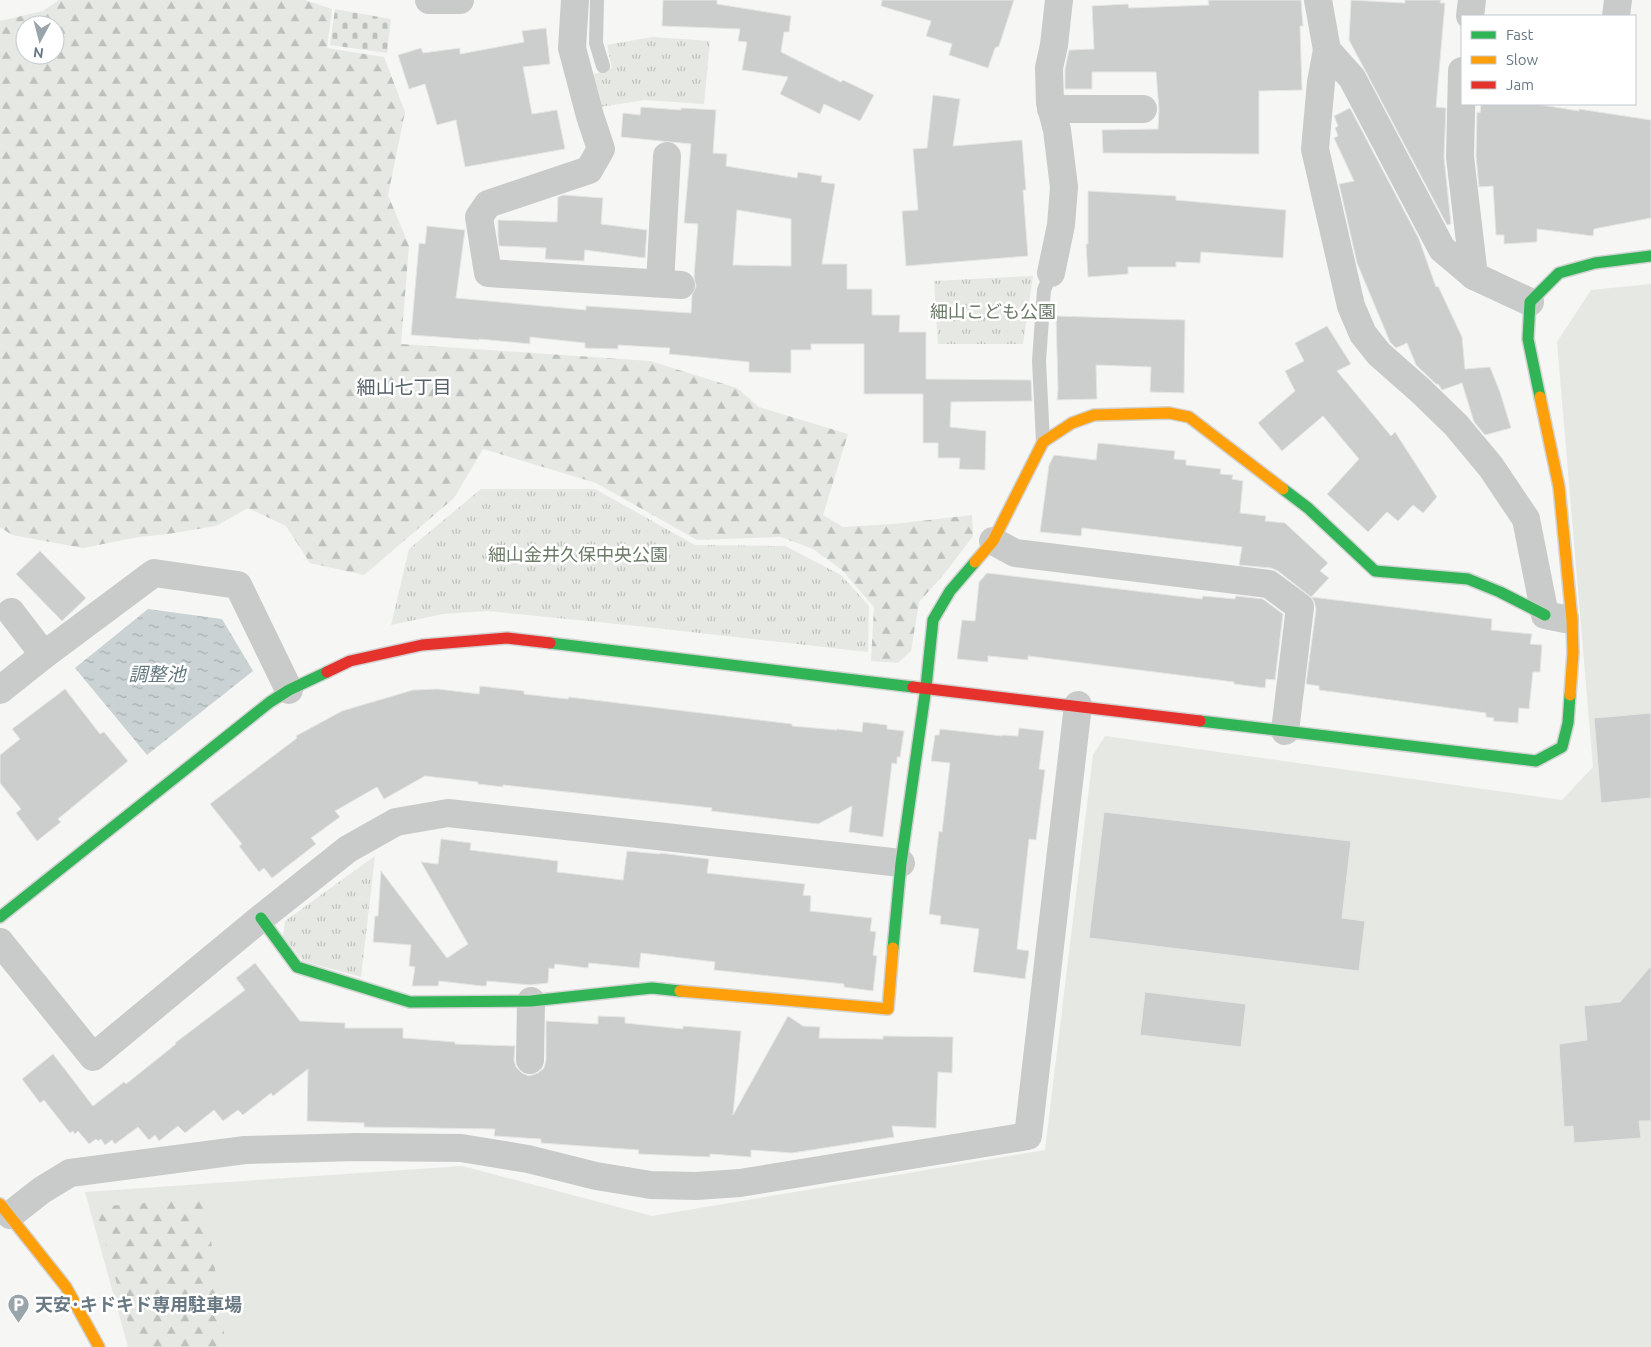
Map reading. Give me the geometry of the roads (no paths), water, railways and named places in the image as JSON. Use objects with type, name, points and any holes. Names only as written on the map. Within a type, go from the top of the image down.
[{"type":"street","points":[[429,0],[460,0]]},
{"type":"street","points":[[575,0],[572,48],[601,149],[589,170],[488,204],[479,217],[488,273],[670,284],[667,156]]},
{"type":"street","points":[[1051,273],[1061,225],[1064,187],[1058,130],[1051,109],[1049,68],[1054,45],[1058,0]]},
{"type":"street","points":[[1318,0],[1327,50],[1321,82],[1315,149],[1350,306],[1363,334],[1380,354],[1456,425],[1490,467],[1526,519],[1545,615]]},
{"type":"street","points":[[1470,15],[1472,0]]},
{"type":"street","points":[[1616,15],[1618,0]]},
{"type":"street","points":[[1327,50],[1352,78],[1442,249],[1474,276],[1530,302]]},
{"type":"street","points":[[1461,105],[1460,157],[1474,276]]},
{"type":"street","points":[[1051,109],[1144,108]]},
{"type":"street","points":[[0,917],[270,702],[289,690],[350,661],[422,645],[507,638],[1536,761],[1562,747],[1568,723],[1573,653],[1572,620],[1559,487],[1528,339],[1530,302],[1560,273],[1595,263],[1651,256]]},
{"type":"street","points":[[261,918],[297,967],[410,1002],[532,1001],[652,988],[888,1009],[900,863],[926,687],[933,620],[950,591],[993,541],[1043,442],[1072,423],[1094,416],[1169,413],[1188,417],[1308,508],[1376,571],[1468,579],[1500,592],[1545,615],[1572,620]]},
{"type":"street","points":[[993,541],[1015,553],[1270,584],[1300,607],[1285,731]]},
{"type":"street","points":[[0,690],[154,573],[238,585],[289,690]]},
{"type":"street","points":[[6,606],[44,655]]},
{"type":"street","points":[[99,1347],[66,1287],[5,1210],[70,1173],[245,1150],[357,1147],[461,1148],[528,1159],[596,1176],[651,1185],[696,1186],[740,1183],[1028,1136],[1078,705]]},
{"type":"street","points":[[0,942],[93,1057],[261,918],[348,849],[396,822],[448,813],[900,863]]},
{"type":"street","points":[[530,1060],[532,1001]]},
{"type":"lane","points":[[597,0],[596,43],[604,66]]},
{"type":"lane","points":[[1043,442],[1039,361],[1044,290],[1051,273]]},
{"type":"water","name":"調整池","points":[[148,609],[222,619],[253,671],[147,755],[75,668]]},
{"type":"place","name":"天安･キドキド専用駐車場","points":[[19,1323]]},
{"type":"district","name":"細山七丁目","points":[[404,387]]},
{"type":"park label","name":"細山こども公園","points":[[993,311]]},
{"type":"park label","name":"細山金井久保中央公園","points":[[578,554]]}]
